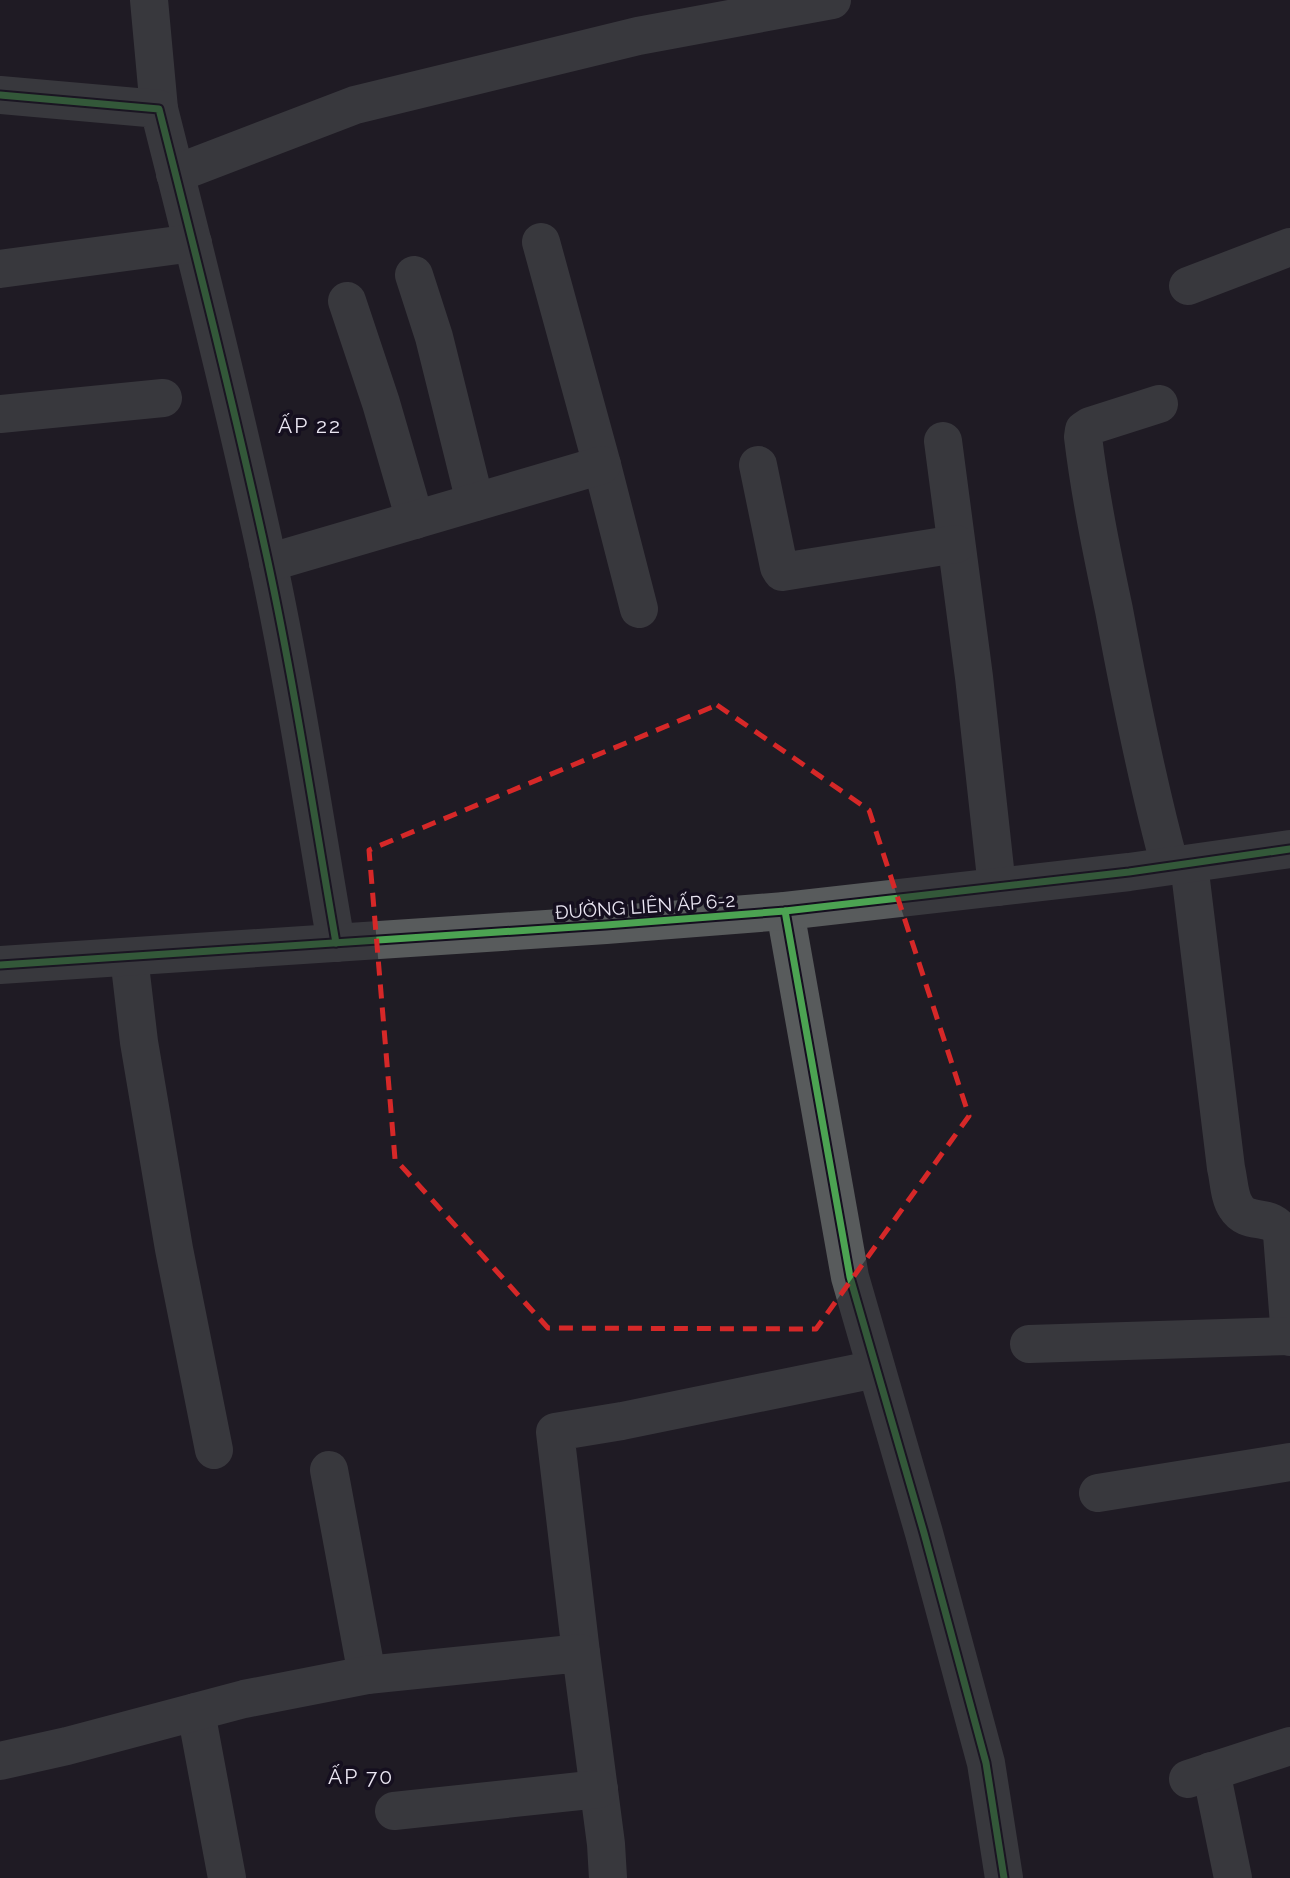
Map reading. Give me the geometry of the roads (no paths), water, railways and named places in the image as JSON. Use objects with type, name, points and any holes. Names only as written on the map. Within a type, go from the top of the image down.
[{"type":"street","points":[[149,0],[159,109],[268,563],[335,943]]},
{"type":"street","points":[[176,174],[355,105],[638,36],[832,0]]},
{"type":"street","points":[[0,95],[159,109]]},
{"type":"street","points":[[541,242],[639,609]]},
{"type":"street","points":[[0,269],[193,243]]},
{"type":"street","points":[[1188,286],[1289,249]]},
{"type":"street","points":[[414,275],[434,337],[475,502]]},
{"type":"street","points":[[347,301],[381,403],[415,520]]},
{"type":"street","points":[[0,414],[163,398]]},
{"type":"street","points":[[1029,1344],[1290,1337],[1282,1234],[1279,1227],[1272,1222],[1243,1215],[1232,1198],[1180,865],[1156,813],[1100,543],[1083,437],[1084,430],[1090,426],[1159,404]]},
{"type":"street","points":[[943,441],[974,677],[997,887]]},
{"type":"street","points":[[268,563],[602,465]]},
{"type":"street","points":[[758,465],[782,572],[956,544]]},
{"type":"street","name":"ĐƯỜNG LIÊN ẤP 6-2","points":[[0,965],[785,911],[1129,872],[1290,849]]},
{"type":"street","points":[[785,911],[850,1277],[924,1533],[986,1763],[1004,1878]]},
{"type":"street","points":[[129,957],[139,1042],[174,1250],[214,1450]]},
{"type":"street","points":[[608,1878],[555,1432],[876,1368]]},
{"type":"street","points":[[1098,1493],[1290,1462]]},
{"type":"street","points":[[329,1469],[367,1675]]},
{"type":"street","points":[[0,1761],[244,1699],[367,1675],[581,1654]]},
{"type":"street","points":[[196,1712],[227,1878]]},
{"type":"street","points":[[1233,1878],[1199,1775],[1290,1746]]},
{"type":"street","points":[[394,1811],[599,1789]]},
{"type":"district","name":"ẤP 22","points":[[310,425]]},
{"type":"district","name":"ẤP 70","points":[[361,1776]]}]
